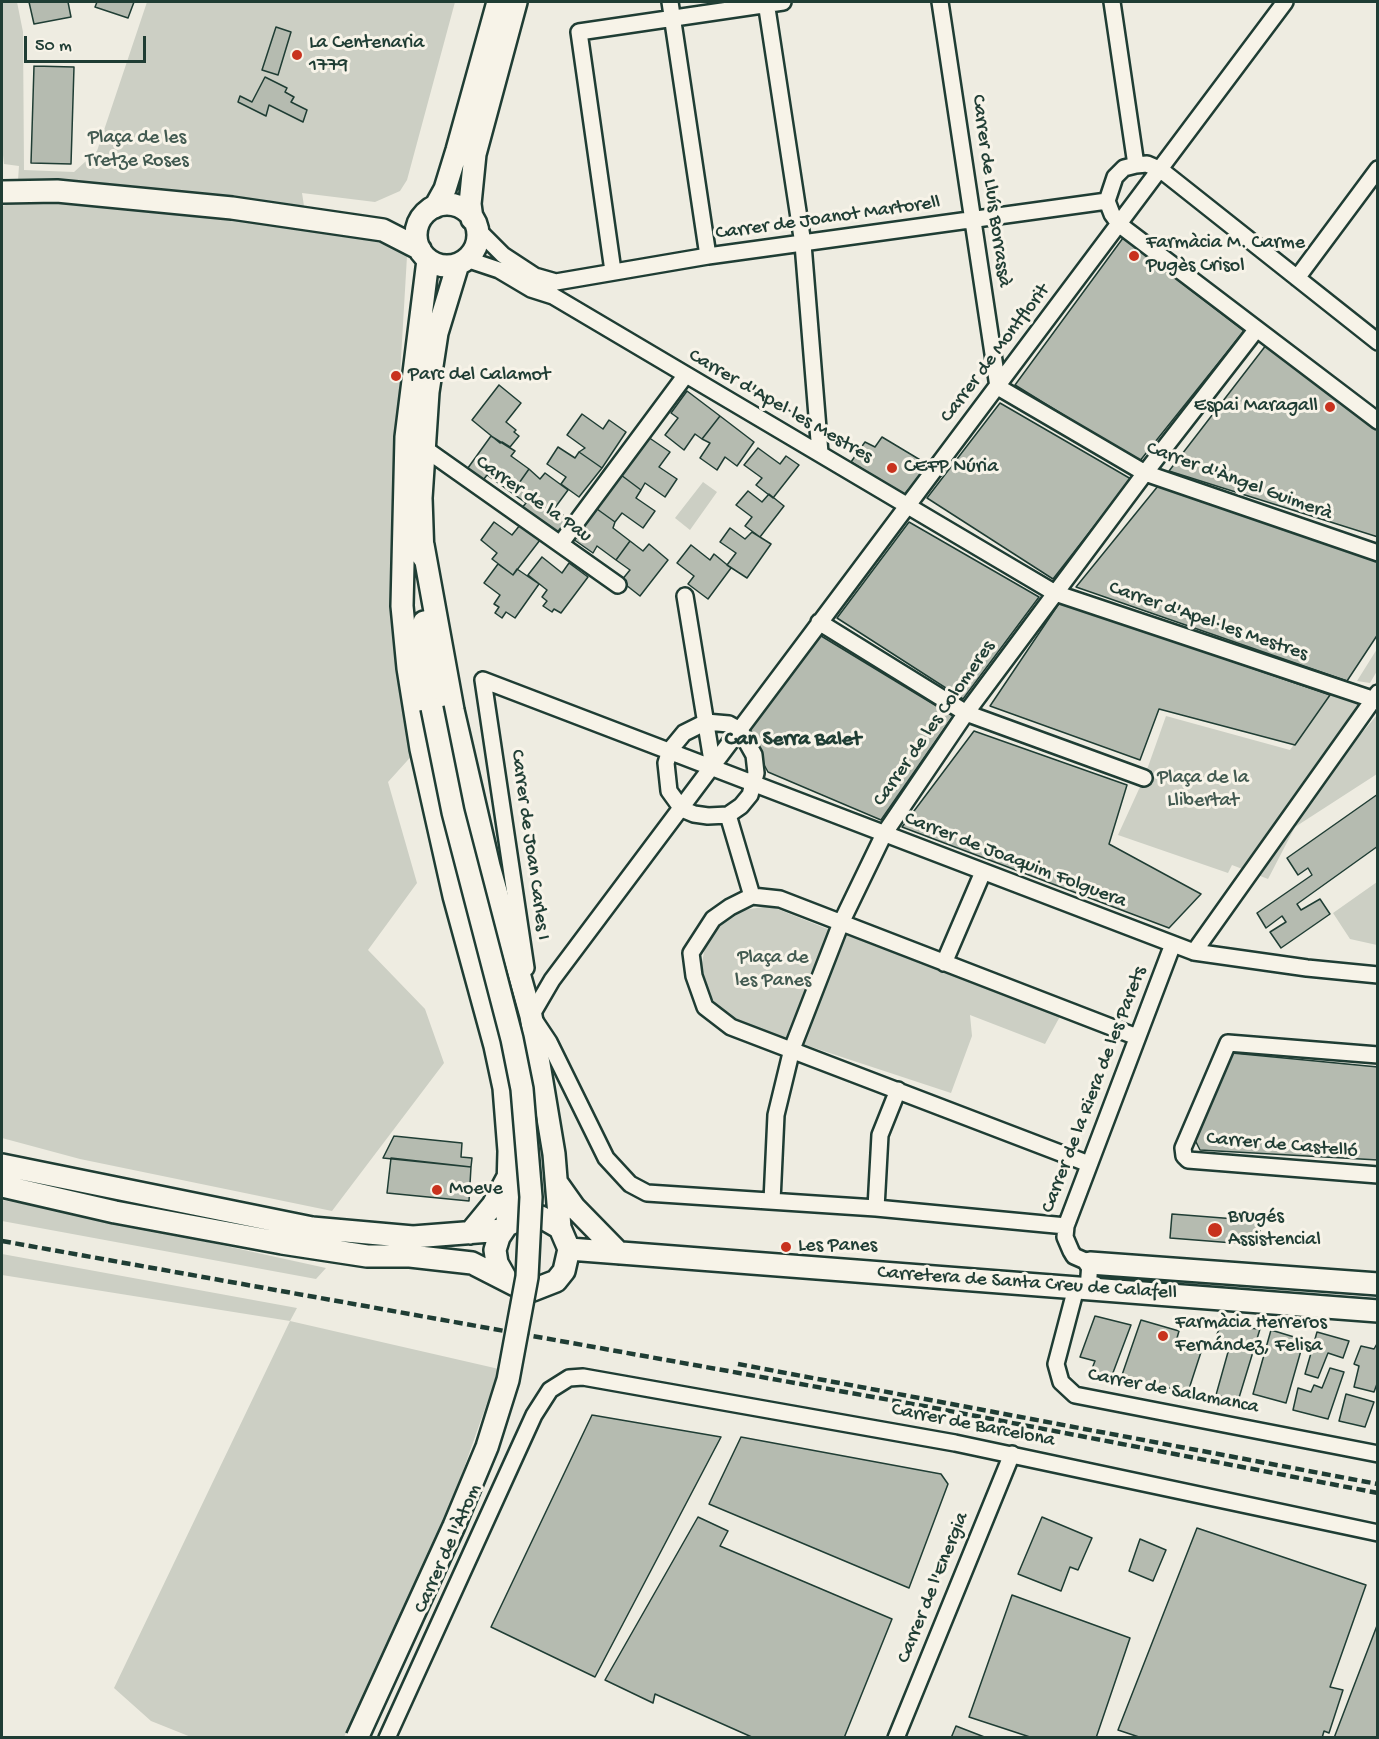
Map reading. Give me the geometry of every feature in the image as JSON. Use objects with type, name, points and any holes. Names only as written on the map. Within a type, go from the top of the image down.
[{"type":"street","points":[[357,1737],[454,1526],[487,1447],[508,1380],[520,1325],[529,1258],[531,1197],[522,1089],[512,1039],[453,812],[432,708],[414,545],[406,437],[424,254],[417,231],[445,189],[498,2]]},
{"type":"street","points":[[506,1279],[497,1263],[495,1250],[505,1228],[508,1176],[504,1088],[495,1046],[454,896],[421,749],[408,668],[402,606],[414,545],[428,392],[437,333],[462,261],[475,247],[470,204],[475,154],[516,2]]},
{"type":"street","points":[[670,2],[708,256]]},
{"type":"street","points":[[614,272],[579,32],[783,2]]},
{"type":"street","name":"Carrer de Lluís Borrassà","points":[[940,2],[998,387]]},
{"type":"street","points":[[1112,2],[1136,165]]},
{"type":"street","name":"Carrer de Montflorit","points":[[682,809],[819,622],[1120,225],[1285,2]]},
{"type":"street","points":[[766,3],[803,244],[820,453]]},
{"type":"street","points":[[1377,342],[1161,170],[1147,164],[1136,165],[1124,168],[1115,177],[1107,201],[1120,225],[1377,421]]},
{"type":"street","points":[[1297,278],[1377,169]]},
{"type":"street","points":[[2,192],[80,193],[232,208],[383,230],[443,265],[462,261]]},
{"type":"street","name":"Carrer de Joanot Martorell","points":[[554,289],[614,272],[708,256],[1107,201]]},
{"type":"street","points":[[383,230],[430,211],[456,206],[503,255],[554,289]]},
{"type":"street","name":"Carrer d'Apel·les Mestres","points":[[462,261],[499,270],[531,289],[554,289],[685,376],[820,453],[906,507],[1055,593],[1376,698]]},
{"type":"street","name":"Carrer de les Colomeres","points":[[771,1201],[776,1115],[792,1049],[841,924],[884,834],[966,713],[1256,330]]},
{"type":"street","points":[[561,543],[685,376]]},
{"type":"street","name":"Carrer d'Àngel Guimerà","points":[[998,387],[1145,474],[1377,553]]},
{"type":"street","name":"Carrer de la Pau","points":[[424,448],[618,585]]},
{"type":"street","points":[[2,1186],[116,1212],[282,1243],[367,1256],[410,1256],[472,1263],[517,1286],[533,1290],[546,1287],[564,1272],[569,1249],[560,1228],[543,1075],[531,1016],[489,866],[414,545]]},
{"type":"street","points":[[685,596],[713,766]]},
{"type":"street","points":[[819,622],[966,713],[1144,778]]},
{"type":"street","name":"Carrer de Joan Carles I","points":[[531,1016],[531,992],[483,680],[670,750]]},
{"type":"street","points":[[1194,952],[1376,698]]},
{"type":"street","points":[[706,722],[729,724],[740,730],[754,755],[755,783],[741,806],[728,815],[708,816],[682,809],[669,791],[666,777],[670,750],[684,733],[706,722]]},
{"type":"street","name":"Carrer de Joaquim Folguera","points":[[670,750],[1194,952],[1377,975]]},
{"type":"street","points":[[531,1016],[552,980],[682,809]]},
{"type":"street","points":[[728,815],[752,896]]},
{"type":"street","points":[[944,963],[983,872]]},
{"type":"street","points":[[1089,1164],[731,1027],[705,1006],[694,976],[691,953],[712,918],[752,896],[780,899],[1137,1037]]},
{"type":"street","name":"Carrer de la Riera de les Parets","points":[[1090,1263],[1074,1256],[1065,1237],[1066,1226],[1173,944]]},
{"type":"street","points":[[531,1016],[549,1042],[606,1158],[630,1184],[647,1193],[876,1208],[1066,1226]]},
{"type":"street","name":"Carrer de Castelló","points":[[1377,1054],[1228,1043],[1183,1148],[1184,1156],[1188,1160],[1377,1175]]},
{"type":"street","points":[[504,1088],[510,1082],[543,1075],[555,1075],[571,1086]]},
{"type":"street","points":[[876,1208],[880,1135],[898,1090]]},
{"type":"street","points":[[2,1165],[312,1228],[413,1237],[505,1228],[528,1216],[541,1217],[560,1228]]},
{"type":"street","points":[[470,1233],[493,1205],[508,1176]]},
{"type":"street","points":[[556,1183],[574,1207],[618,1253]]},
{"type":"street","name":"Carretera de Santa Creu de Calafell","points":[[569,1249],[1377,1311]]},
{"type":"street","points":[[1090,1263],[1377,1284]]},
{"type":"street","name":"Carrer de Salamanca","points":[[1090,1263],[1056,1364],[1061,1382],[1075,1395],[1377,1454]]},
{"type":"street","name":"Carrer de Barcelona","points":[[558,1383],[569,1378],[583,1377],[1012,1454],[1377,1533]]},
{"type":"street","name":"Carrer de l'Àtom","points":[[387,1737],[534,1414],[542,1399],[558,1383]]},
{"type":"street","name":"Carrer de l'Energia","points":[[896,1737],[1012,1454]]},
{"type":"green space","name":"La Centenaria 1779","points":[[2,2],[17,2],[23,32],[24,170],[74,172],[97,151],[147,2],[455,2],[407,180],[400,191],[375,202],[302,193],[304,206],[77,181],[18,180],[19,166],[4,164],[2,146]]},
{"type":"green space","points":[[14,203],[139,204],[373,237],[396,244],[407,256],[391,529],[401,641],[416,751],[388,782],[417,883],[368,950],[425,1009],[444,1063],[332,1211],[80,1159],[2,1138],[2,206]]},
{"type":"green space","points":[[703,482],[717,492],[690,530],[675,518]]},
{"type":"green space","points":[[1377,649],[1377,671],[1370,683],[1357,681]]},
{"type":"green space","name":"Plaça de la Llibertat","points":[[1336,687],[1358,704],[1314,790],[1377,715],[1377,774],[1295,827],[1268,879],[1232,865],[1228,873],[1118,835],[1144,778],[1166,716],[1290,750]]},
{"type":"green space","points":[[1377,882],[1377,945],[1350,939],[1333,913]]},
{"type":"green space","name":"Plaça de les Panes","points":[[770,906],[825,928],[1064,1009],[1045,1044],[970,1015],[972,1036],[951,1093],[781,1037],[734,1019],[716,1004],[706,990],[700,972],[708,933],[723,917],[743,910]]},
{"type":"green space","points":[[2,1200],[98,1218],[326,1268],[316,1279],[2,1221]]},
{"type":"green space","points":[[2,1254],[297,1308],[290,1321],[2,1275]]},
{"type":"green space","points":[[290,1321],[499,1369],[452,1502],[344,1737],[191,1737],[151,1721],[114,1688]]},
{"type":"building","points":[[29,2],[68,2],[71,17],[34,24]]},
{"type":"building","points":[[97,2],[134,2],[128,18],[95,7]]},
{"type":"building","points":[[276,27],[291,32],[278,75],[262,70]]},
{"type":"building","points":[[34,66],[74,67],[71,164],[31,163]]},
{"type":"building","points":[[265,77],[287,88],[285,92],[294,97],[291,102],[307,110],[303,122],[269,105],[266,116],[238,102],[240,96],[252,102]]},
{"type":"building","points":[[1123,238],[1244,331],[1139,462],[1015,385]]},
{"type":"building","points":[[1270,340],[1378,425],[1378,537],[1169,471]]},
{"type":"building","points":[[499,385],[521,403],[506,422],[516,430],[514,432],[519,436],[510,447],[500,443],[472,420]]},
{"type":"building","points":[[687,391],[720,416],[702,439],[695,434],[684,450],[665,435],[678,418],[671,413]]},
{"type":"building","points":[[1000,403],[1131,479],[1053,579],[927,498]]},
{"type":"building","points":[[582,414],[603,429],[609,420],[626,432],[602,468],[579,452],[585,448],[567,435]]},
{"type":"building","points":[[720,416],[754,442],[737,466],[725,457],[717,470],[700,458],[710,443],[702,439]]},
{"type":"building","points":[[491,436],[515,451],[511,456],[529,469],[512,493],[487,475],[481,483],[465,472]]},
{"type":"building","points":[[648,437],[670,452],[659,467],[677,479],[665,497],[645,483],[641,490],[621,475]]},
{"type":"building","name":"CEFP Núria","points":[[882,437],[927,464],[910,492],[908,490],[904,495],[851,462],[865,442],[875,447]]},
{"type":"building","points":[[558,447],[575,458],[579,452],[602,468],[579,497],[561,484],[566,477],[547,464]]},
{"type":"building","points":[[758,448],[780,464],[786,456],[799,465],[773,498],[756,485],[762,478],[744,465]]},
{"type":"building","points":[[529,469],[540,479],[545,473],[568,490],[554,509],[569,519],[557,535],[521,509],[526,503],[512,493]]},
{"type":"building","points":[[621,475],[641,490],[636,498],[655,511],[643,528],[622,513],[615,522],[597,509]]},
{"type":"building","points":[[1158,486],[1378,560],[1378,634],[1347,681],[1076,587]]},
{"type":"building","points":[[748,491],[762,502],[769,494],[784,506],[760,537],[745,526],[752,517],[736,505]]},
{"type":"building","points":[[597,509],[615,522],[613,528],[630,541],[616,560],[597,546],[593,553],[573,539]]},
{"type":"building","points":[[494,522],[512,535],[520,525],[540,540],[513,575],[492,559],[497,553],[481,540]]},
{"type":"building","points":[[909,522],[1039,597],[963,699],[837,618]]},
{"type":"building","points":[[730,528],[745,539],[752,532],[771,544],[747,578],[727,565],[736,553],[720,542]]},
{"type":"building","points":[[630,541],[643,551],[649,544],[668,560],[640,596],[621,581],[630,570],[616,560]]},
{"type":"building","points":[[691,545],[710,560],[714,554],[731,568],[708,599],[688,584],[694,576],[677,563]]},
{"type":"building","points":[[542,557],[562,573],[569,563],[588,577],[561,613],[554,609],[552,612],[543,606],[547,601],[542,597],[547,590],[528,575]]},
{"type":"building","points":[[498,564],[513,575],[517,569],[539,584],[515,618],[506,612],[502,618],[495,613],[499,607],[494,604],[500,595],[484,583]]},
{"type":"building","points":[[1060,602],[1330,695],[1295,745],[1159,709],[1140,760],[990,706]]},
{"type":"building","points":[[813,631],[953,716],[881,820],[768,772],[743,727]]},
{"type":"building","points":[[974,731],[1127,785],[1109,844],[1201,894],[1169,928],[902,827]]},
{"type":"building","points":[[1378,794],[1378,846],[1297,904],[1301,910],[1320,899],[1330,914],[1281,948],[1270,932],[1286,922],[1282,916],[1266,928],[1257,913],[1312,875],[1308,868],[1298,875],[1287,858]]},
{"type":"building","points":[[1232,1053],[1378,1067],[1378,1160],[1200,1150],[1195,1140]]},
{"type":"building","points":[[394,1136],[462,1143],[461,1157],[472,1158],[471,1167],[383,1158]]},
{"type":"building","points":[[391,1158],[471,1167],[469,1201],[387,1193]]},
{"type":"building","name":"Brugés Assistencial","points":[[1172,1214],[1261,1221],[1259,1245],[1170,1238]]},
{"type":"building","points":[[1095,1316],[1131,1325],[1111,1378],[1091,1371],[1095,1361],[1080,1357]]},
{"type":"building","points":[[1141,1320],[1179,1331],[1177,1338],[1202,1349],[1187,1395],[1162,1385],[1158,1391],[1122,1375]]},
{"type":"building","points":[[1220,1326],[1260,1329],[1238,1401],[1216,1395],[1230,1345],[1215,1340]]},
{"type":"building","points":[[1271,1330],[1304,1340],[1286,1403],[1253,1394]]},
{"type":"building","points":[[1317,1332],[1349,1341],[1343,1358],[1328,1353],[1318,1378],[1305,1374]]},
{"type":"building","points":[[1378,1342],[1378,1381],[1374,1392],[1354,1387],[1359,1366],[1354,1364],[1361,1346],[1374,1349]]},
{"type":"building","points":[[1330,1368],[1344,1372],[1328,1419],[1293,1410],[1298,1388],[1311,1392],[1314,1385],[1322,1388]]},
{"type":"building","points":[[1346,1394],[1374,1402],[1365,1427],[1339,1421]]},
{"type":"building","points":[[592,1415],[721,1437],[595,1677],[491,1627]]},
{"type":"building","points":[[741,1437],[941,1474],[948,1484],[909,1588],[709,1504]]},
{"type":"building","points":[[698,1517],[728,1531],[720,1546],[892,1619],[844,1738],[754,1738],[655,1694],[653,1703],[605,1680]]},
{"type":"building","points":[[1042,1517],[1092,1538],[1078,1570],[1070,1567],[1061,1591],[1018,1574]]},
{"type":"building","points":[[1197,1528],[1366,1585],[1330,1687],[1343,1690],[1329,1733],[1324,1731],[1322,1738],[1142,1738],[1118,1730]]},
{"type":"building","points":[[1140,1539],[1166,1550],[1153,1581],[1129,1571]]},
{"type":"building","points":[[1012,1595],[1130,1638],[1096,1738],[1033,1738],[969,1717]]},
{"type":"building","points":[[1378,1623],[1378,1738],[1334,1738]]},
{"type":"building","points":[[956,1726],[987,1738],[951,1738]]},
{"type":"railway","points":[[2,1241],[929,1407],[1378,1493]]},
{"type":"railway","points":[[738,1364],[1378,1484]]},
{"type":"place","name":"La Centenaria 1779","points":[[297,55]]},
{"type":"place","name":"Farmàcia M. Carme Pugès Crisol","points":[[1134,256]]},
{"type":"place","name":"Parc del Calamot","points":[[396,376]]},
{"type":"place","name":"Espai Maragall","points":[[1330,407]]},
{"type":"place","name":"CEFP Núria","points":[[892,468]]},
{"type":"place","name":"Moeve","points":[[437,1190]]},
{"type":"place","name":"Brugés Assistencial","points":[[1215,1230]]},
{"type":"place","name":"Les Panes","points":[[786,1247]]},
{"type":"place","name":"Farmàcia Herreros Fernández, Felisa","points":[[1163,1336]]},
{"type":"district","name":"Can Serra Balet","points":[[793,741]]},
{"type":"park label","name":"Plaça de les Tretze Roses","points":[[137,150]]}]
